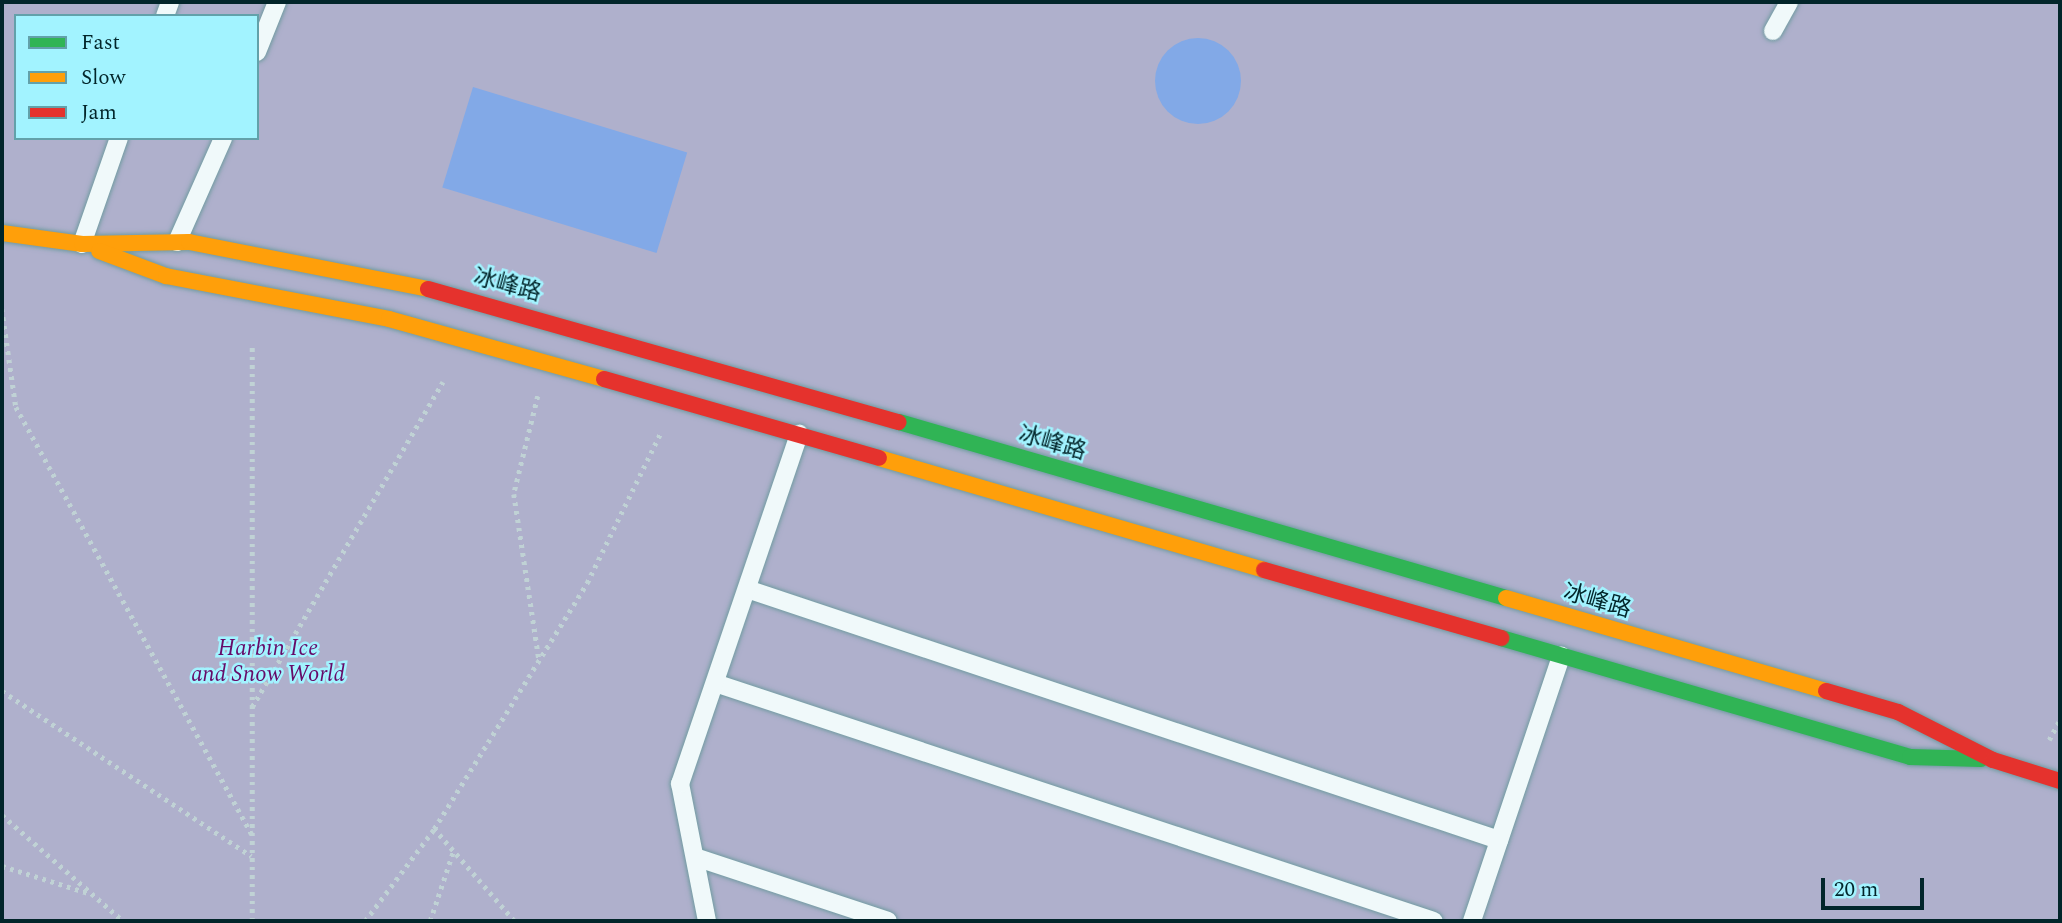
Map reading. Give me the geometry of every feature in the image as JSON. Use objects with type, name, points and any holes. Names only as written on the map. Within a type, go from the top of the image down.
[{"type":"street","name":"冰峰路","points":[[2,233],[82,244],[178,241],[370,275],[635,345],[1898,712],[1993,760],[2060,781]]},
{"type":"street","name":"冰峰路","points":[[82,244],[166,275],[389,319],[799,434],[1910,757],[1993,760]]},
{"type":"lane","points":[[259,47],[277,2]]},
{"type":"lane","points":[[1773,31],[1789,2]]},
{"type":"lane","points":[[82,244],[118,140]]},
{"type":"lane","points":[[166,275],[222,140]]},
{"type":"lane","points":[[707,921],[680,784],[799,434]]},
{"type":"lane","points":[[747,589],[1499,840]]},
{"type":"lane","points":[[1472,921],[1561,656]]},
{"type":"lane","points":[[715,683],[1434,921]]},
{"type":"lane","points":[[695,857],[888,921]]},
{"type":"path","points":[[2,309],[16,407],[252,834]]},
{"type":"path","points":[[252,346],[252,921]]},
{"type":"path","points":[[252,708],[443,382]]},
{"type":"path","points":[[538,396],[514,494],[539,660]]},
{"type":"path","points":[[365,921],[434,829],[587,583],[660,434]]},
{"type":"path","points":[[2,691],[252,857]]},
{"type":"path","points":[[2,815],[123,921]]},
{"type":"path","points":[[434,829],[514,921]]},
{"type":"path","points":[[430,921],[453,852]]},
{"type":"path","points":[[2,866],[92,895]]},
{"type":"green space","name":"Harbin Ice and Snow World","points":[[2,2],[2060,2],[2060,921],[2,921]]},
{"type":"water","points":[[1198,38],[1215,41],[1229,50],[1238,64],[1241,81],[1238,98],[1229,112],[1215,121],[1198,124],[1181,121],[1167,112],[1158,98],[1155,81],[1158,64],[1167,50],[1181,41]]},
{"type":"water","points":[[473,87],[687,152],[657,253],[442,187]]},
{"type":"traffic: fast","points":[[899,422],[1506,598]]},
{"type":"traffic: fast","points":[[1501,638],[1910,757],[1981,759]]},
{"type":"traffic: slow","points":[[2,233],[82,244],[189,242],[428,289]]},
{"type":"traffic: slow","points":[[99,251],[166,276],[389,319],[604,379]]},
{"type":"traffic: slow","points":[[879,458],[1264,570]]},
{"type":"traffic: slow","points":[[1506,598],[1826,691]]},
{"type":"traffic: jam","points":[[428,289],[899,422]]},
{"type":"traffic: jam","points":[[604,379],[879,458]]},
{"type":"traffic: jam","points":[[1264,570],[1501,638]]},
{"type":"traffic: jam","points":[[1826,691],[1898,712],[1993,760],[2060,781]]}]
